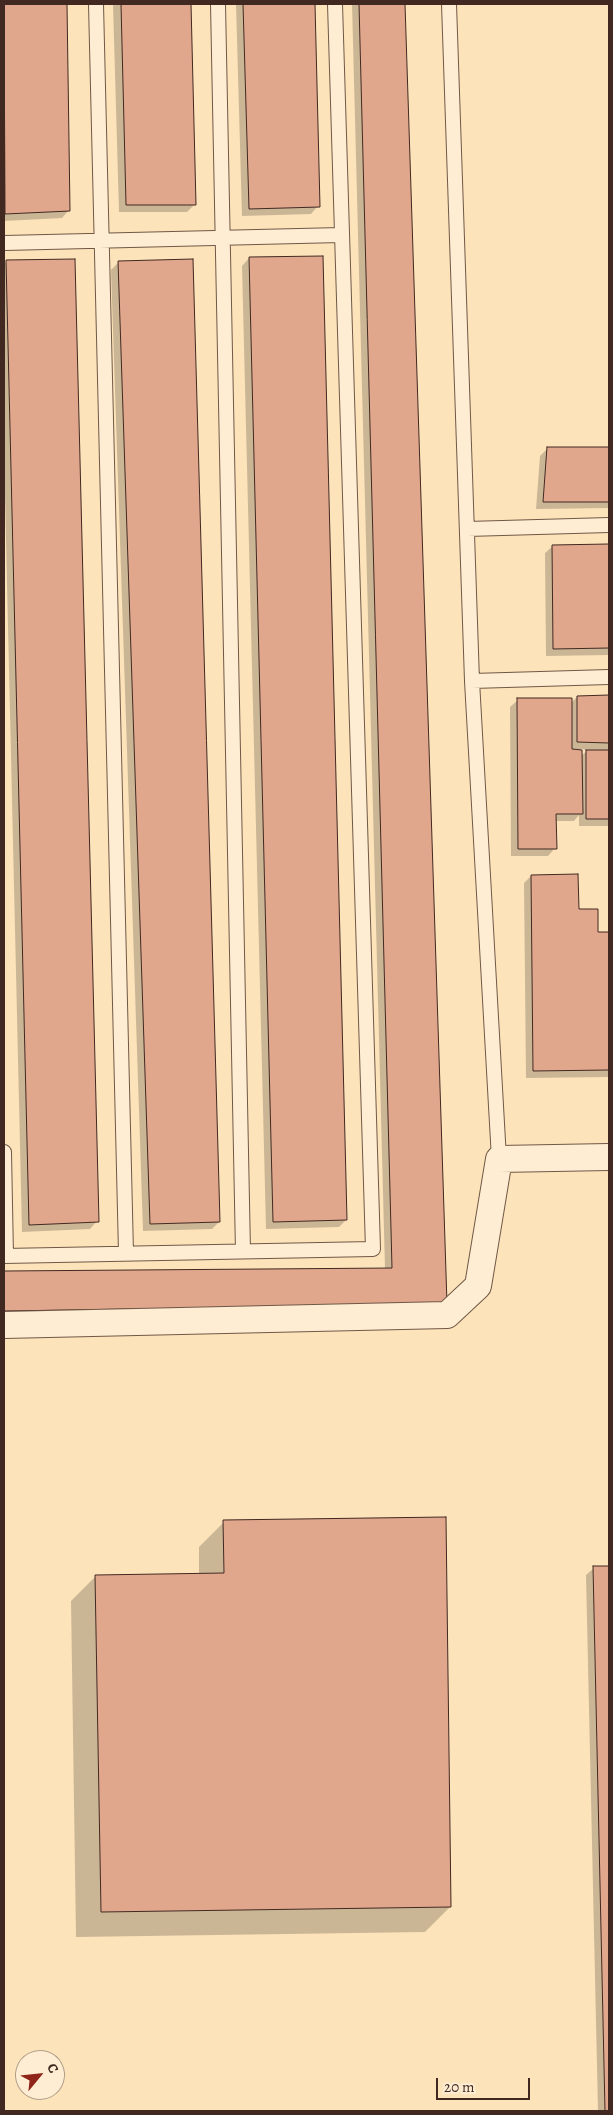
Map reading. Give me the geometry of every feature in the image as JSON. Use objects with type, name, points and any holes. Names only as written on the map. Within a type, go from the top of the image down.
[{"type":"street","points":[[4,1326],[447,1315],[478,1286],[499,1160],[609,1158]]},
{"type":"lane","points":[[96,4],[126,1254]]},
{"type":"lane","points":[[218,4],[243,1251]]},
{"type":"lane","points":[[4,1152],[5,1256],[373,1249],[341,235],[336,4]]},
{"type":"lane","points":[[449,4],[472,681],[499,1160]]},
{"type":"lane","points":[[4,243],[341,235]]},
{"type":"lane","points":[[467,529],[609,525]]},
{"type":"lane","points":[[472,681],[609,677]]},
{"type":"building","points":[[4,4],[67,4],[70,211],[5,214]]},
{"type":"building","points":[[121,4],[191,4],[196,205],[126,205]]},
{"type":"building","points":[[243,4],[315,4],[320,207],[249,209]]},
{"type":"building","points":[[359,4],[405,4],[447,1304],[4,1311],[4,1271],[392,1268]]},
{"type":"building","points":[[323,256],[347,1220],[273,1222],[249,257]]},
{"type":"building","points":[[75,259],[99,1222],[29,1225],[6,260]]},
{"type":"building","points":[[193,259],[220,1222],[150,1224],[118,261]]},
{"type":"building","points":[[547,447],[609,447],[609,502],[543,502]]},
{"type":"building","points":[[609,544],[609,648],[553,649],[552,545]]},
{"type":"building","points":[[609,695],[609,743],[577,742],[577,696]]},
{"type":"building","points":[[517,698],[572,698],[572,749],[582,750],[583,814],[556,814],[557,849],[518,849]]},
{"type":"building","points":[[586,750],[609,750],[609,819],[586,819]]},
{"type":"building","points":[[578,874],[579,909],[598,909],[598,932],[609,932],[609,1070],[533,1071],[531,875]]},
{"type":"building","points":[[446,1517],[451,1907],[101,1912],[95,1575],[224,1573],[223,1520]]},
{"type":"building","points":[[593,1566],[609,1566],[609,2111],[605,2111]]}]
